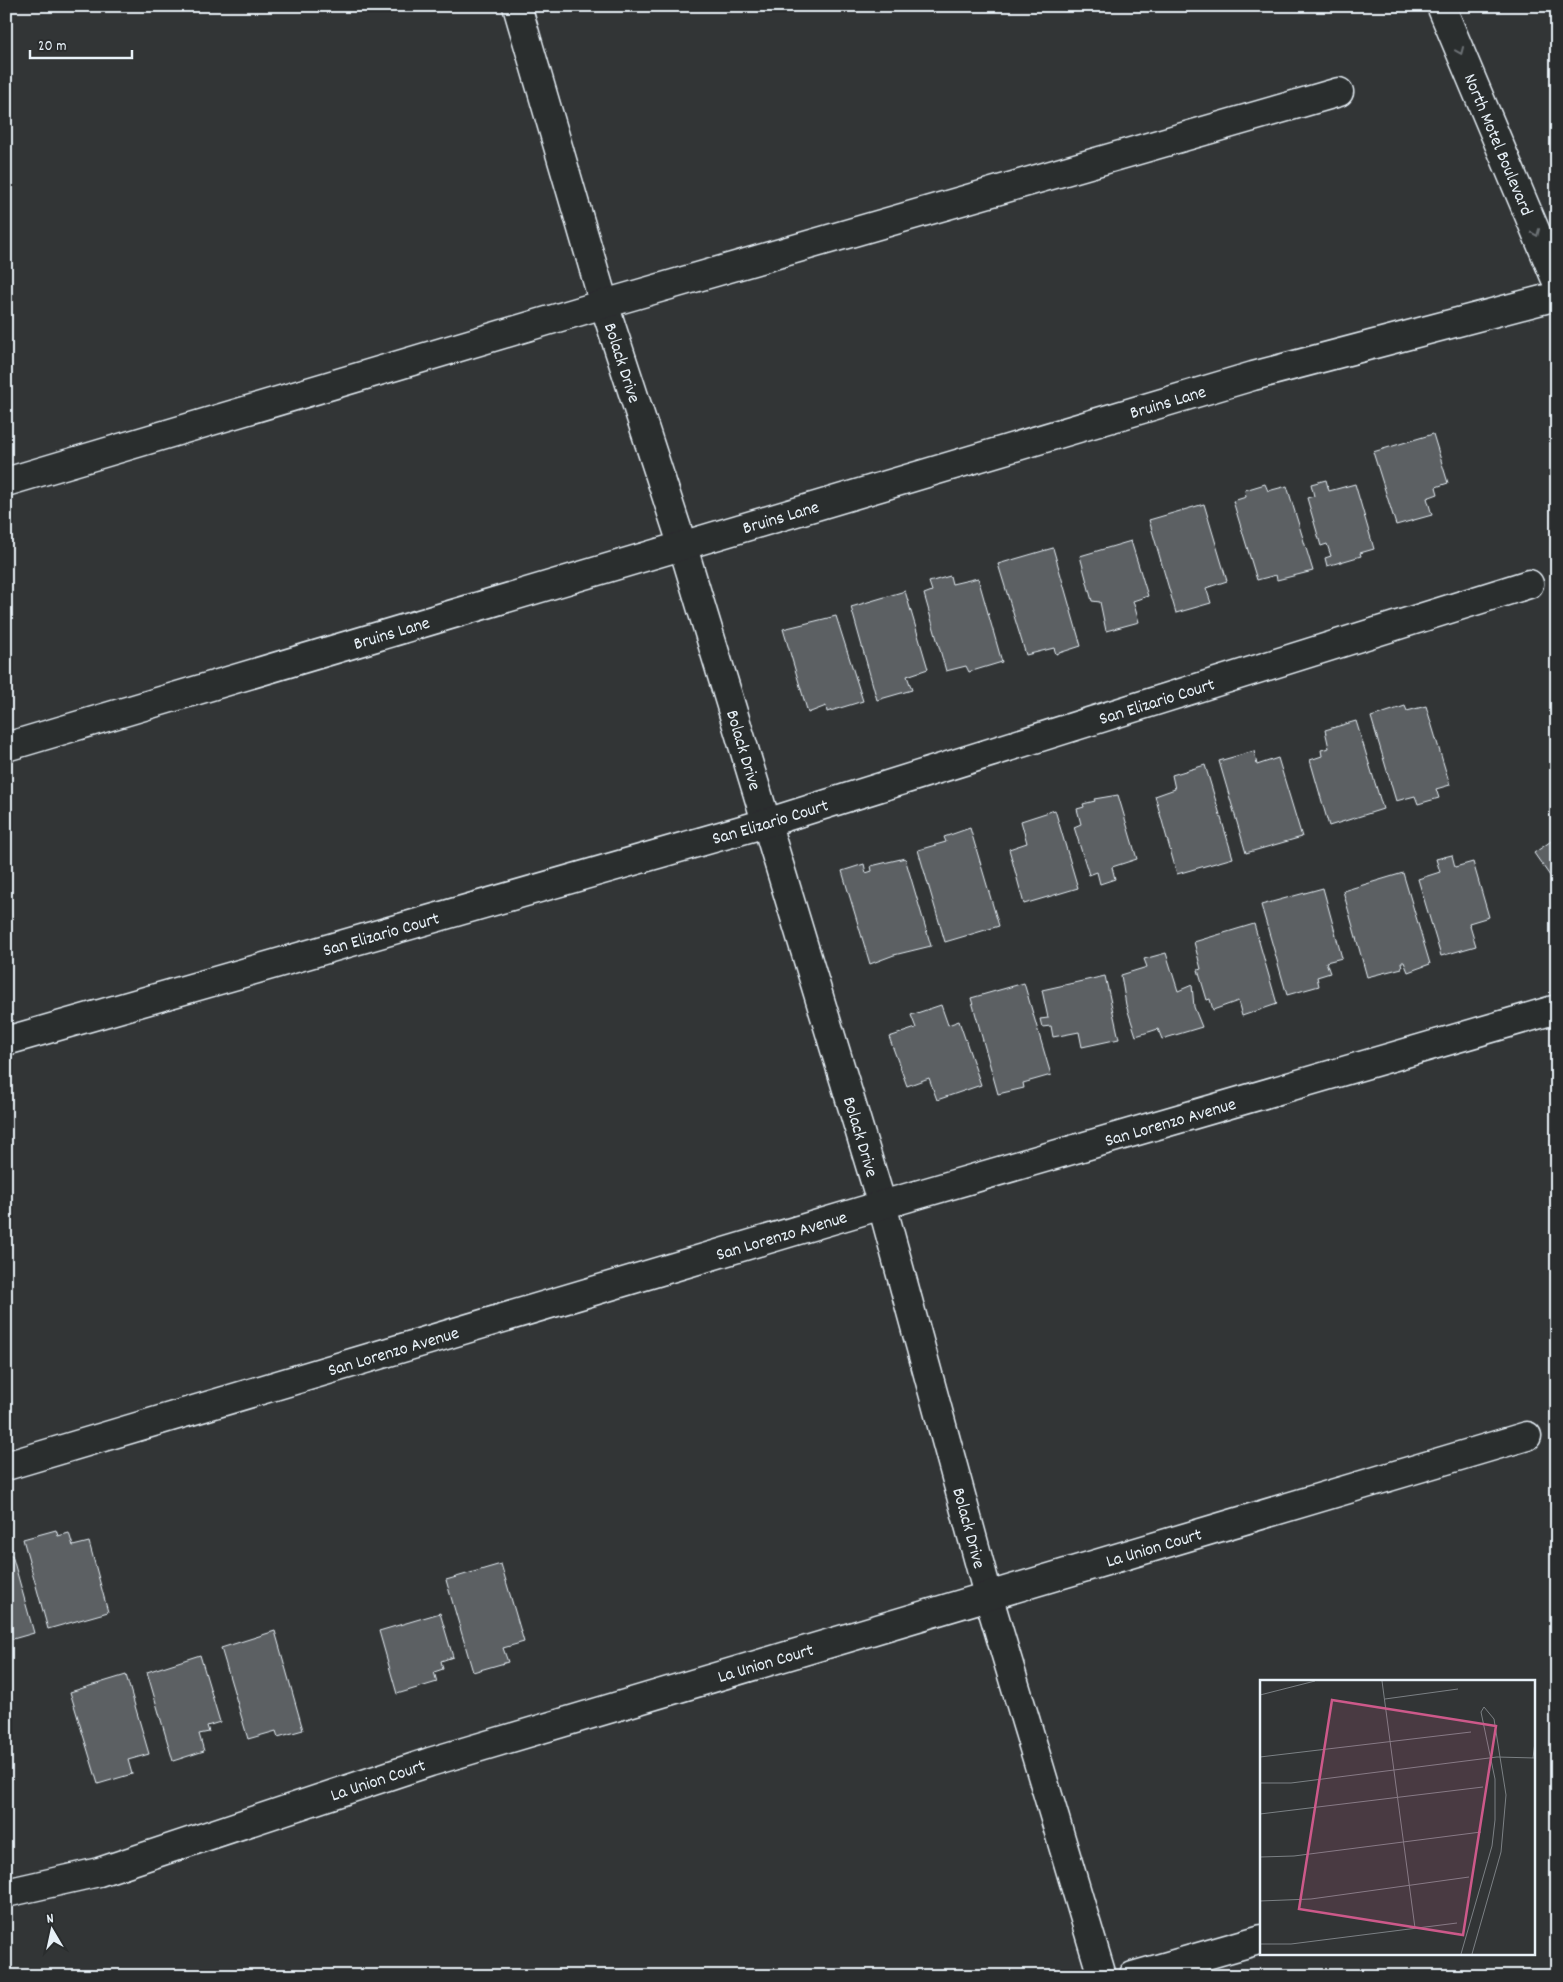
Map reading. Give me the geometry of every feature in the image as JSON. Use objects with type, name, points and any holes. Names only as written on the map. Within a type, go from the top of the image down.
[{"type":"street","name":"Bolack Drive","points":[[517,6],[604,304],[683,547],[882,1205],[988,1595],[1102,1976]]},
{"type":"street","name":"North Motel Boulevard","points":[[1441,6],[1557,282]]},
{"type":"street","points":[[6,482],[604,304],[1339,92]]},
{"type":"street","name":"Bruins Lane","points":[[6,747],[1253,376],[1557,296]]},
{"type":"street","name":"San Elizario Court","points":[[6,1041],[766,823],[1529,584]]},
{"type":"street","name":"San Lorenzo Avenue","points":[[6,1466],[882,1205],[1557,1009]]},
{"type":"street","name":"La Union Court","points":[[6,1893],[100,1872],[430,1762],[1527,1436]]},
{"type":"street","points":[[1133,1976],[1260,1940]]},
{"type":"building","points":[[1433,434],[1448,483],[1436,487],[1438,494],[1427,498],[1432,515],[1396,525],[1373,452]]},
{"type":"building","points":[[1326,480],[1329,491],[1355,484],[1374,549],[1360,553],[1361,556],[1327,566],[1325,558],[1331,556],[1327,544],[1321,546],[1307,498],[1314,496],[1311,484]]},
{"type":"building","points":[[1265,484],[1268,491],[1287,486],[1313,571],[1277,580],[1276,575],[1257,580],[1233,501],[1246,497],[1245,490]]},
{"type":"building","points":[[1204,504],[1227,581],[1206,588],[1211,603],[1176,613],[1149,520]]},
{"type":"building","points":[[1131,541],[1148,596],[1133,601],[1139,622],[1106,631],[1100,602],[1092,601],[1080,556]]},
{"type":"building","points":[[1053,548],[1081,646],[1056,654],[1054,648],[1026,655],[998,564]]},
{"type":"building","points":[[950,576],[952,584],[978,578],[1002,662],[969,672],[966,666],[946,671],[924,594],[932,591],[929,582]]},
{"type":"building","points":[[905,591],[928,669],[907,676],[912,690],[877,700],[851,607]]},
{"type":"building","points":[[836,616],[863,701],[827,712],[826,706],[808,713],[783,629]]},
{"type":"building","points":[[1405,706],[1407,711],[1426,706],[1450,785],[1436,789],[1439,798],[1418,804],[1415,796],[1396,801],[1371,717]]},
{"type":"building","points":[[1356,721],[1383,809],[1329,826],[1310,760],[1322,756],[1321,750],[1329,748],[1325,730]]},
{"type":"building","points":[[1254,751],[1257,765],[1278,758],[1302,837],[1246,853],[1219,761]]},
{"type":"building","points":[[1205,765],[1233,858],[1177,874],[1155,796],[1175,789],[1172,775]]},
{"type":"building","points":[[1118,795],[1137,859],[1112,867],[1115,879],[1100,884],[1097,872],[1089,875],[1074,827],[1081,824],[1077,809],[1084,807],[1083,804],[1095,801],[1094,799]]},
{"type":"building","points":[[1055,810],[1078,888],[1024,904],[1009,849],[1027,843],[1021,821]]},
{"type":"building","points":[[970,828],[999,926],[945,942],[918,850],[946,842],[944,837]]},
{"type":"building","points":[[1557,837],[1557,886],[1534,853]]},
{"type":"building","points":[[1452,855],[1455,867],[1473,862],[1489,917],[1469,923],[1476,946],[1441,956],[1418,879],[1440,872],[1436,859]]},
{"type":"building","points":[[905,858],[931,946],[894,955],[870,964],[842,871],[864,864],[866,873],[872,871],[871,866]]},
{"type":"building","points":[[1403,873],[1430,964],[1408,972],[1404,962],[1401,962],[1402,968],[1367,977],[1343,891]]},
{"type":"building","points":[[1323,888],[1342,958],[1326,962],[1330,973],[1317,977],[1319,986],[1287,995],[1261,905]]},
{"type":"building","points":[[1254,924],[1277,1004],[1242,1016],[1238,1001],[1213,1010],[1210,999],[1207,1000],[1198,970],[1201,969],[1194,942]]},
{"type":"building","points":[[1166,953],[1178,991],[1192,985],[1194,1007],[1202,1027],[1162,1039],[1158,1029],[1136,1036],[1126,1005],[1121,975],[1147,967],[1144,959]]},
{"type":"building","points":[[1105,976],[1119,1039],[1082,1047],[1079,1032],[1053,1037],[1051,1026],[1042,1027],[1040,1019],[1048,1018],[1042,990]]},
{"type":"building","points":[[1024,983],[1051,1075],[1023,1083],[1024,1088],[998,1094],[971,998]]},
{"type":"building","points":[[941,1005],[948,1025],[959,1021],[981,1085],[937,1100],[929,1078],[907,1086],[889,1037],[916,1028],[911,1015]]},
{"type":"building","points":[[56,1530],[58,1536],[69,1533],[73,1546],[89,1542],[108,1612],[48,1629],[23,1539]]},
{"type":"building","points":[[12,1555],[34,1633],[6,1641],[6,1556]]},
{"type":"building","points":[[501,1564],[524,1642],[503,1648],[508,1662],[473,1672],[446,1580]]},
{"type":"building","points":[[440,1613],[453,1657],[441,1661],[443,1669],[434,1672],[437,1682],[397,1694],[379,1631]]},
{"type":"building","points":[[275,1631],[303,1730],[278,1737],[276,1731],[248,1739],[221,1648]]},
{"type":"building","points":[[200,1655],[220,1722],[207,1726],[209,1732],[199,1734],[204,1751],[173,1761],[147,1672]]},
{"type":"building","points":[[126,1675],[149,1754],[128,1760],[132,1774],[98,1784],[70,1692]]}]
